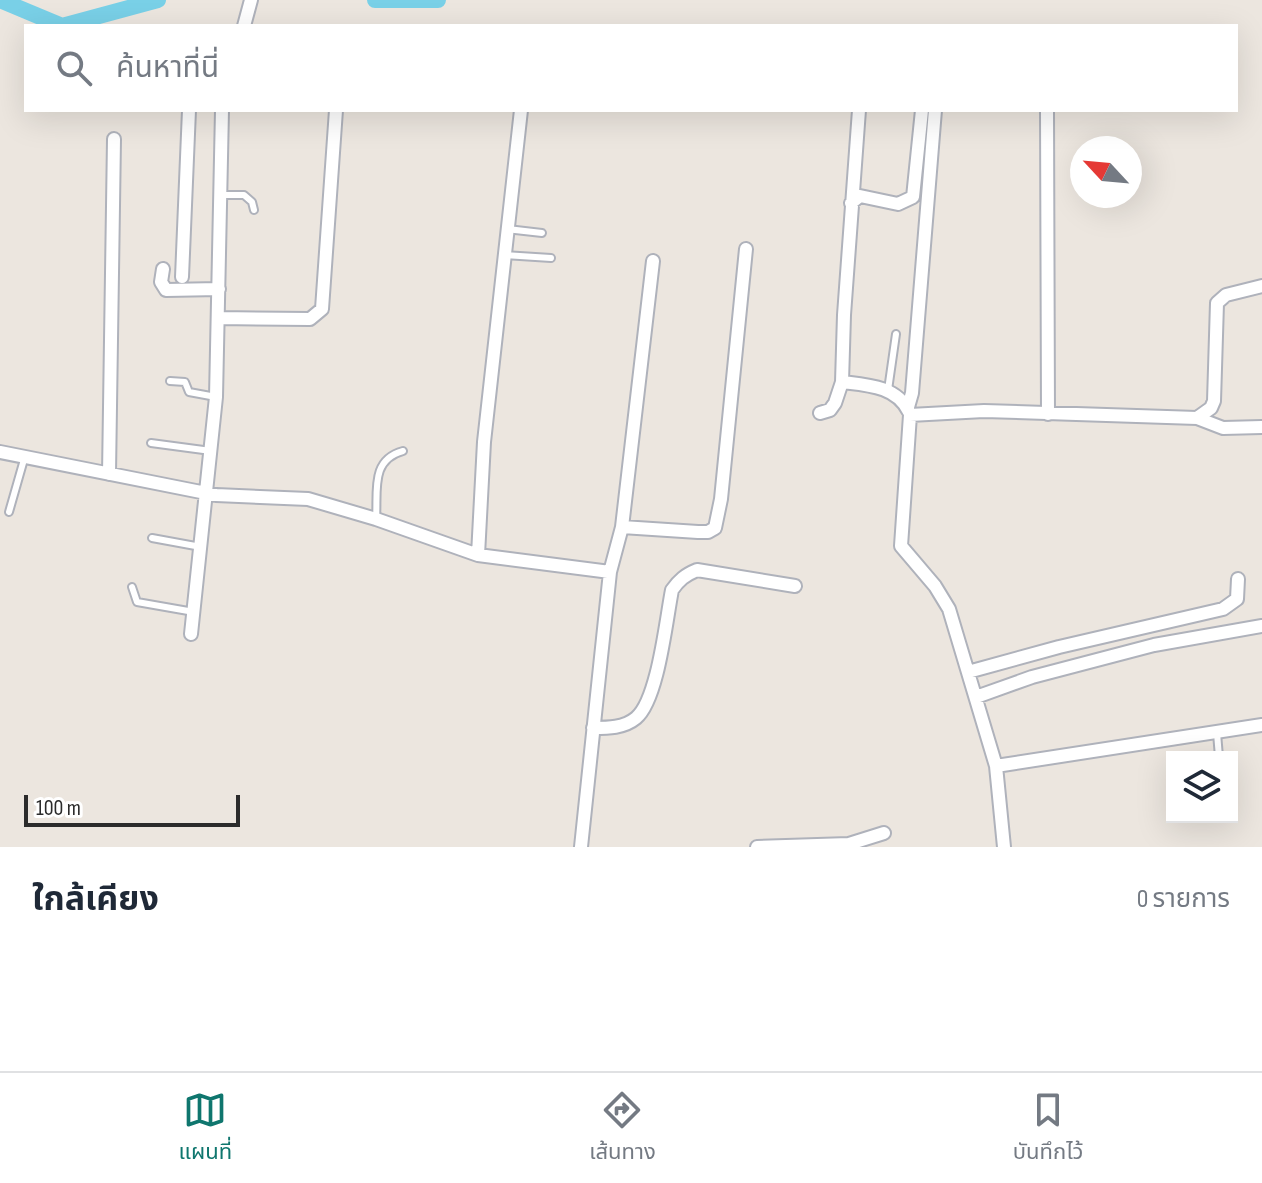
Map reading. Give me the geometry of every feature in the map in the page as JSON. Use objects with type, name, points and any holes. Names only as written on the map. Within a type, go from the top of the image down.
[{"type":"street","points":[[182,277],[189,112]]},
{"type":"street","points":[[191,634],[216,397],[222,112]]},
{"type":"street","points":[[218,318],[310,319],[322,309],[336,112]]},
{"type":"street","points":[[478,555],[484,442],[521,112]]},
{"type":"street","points":[[820,413],[830,410],[835,403],[842,382],[859,112]]},
{"type":"street","points":[[851,203],[860,196],[898,204],[913,197],[922,112]]},
{"type":"street","points":[[935,112],[909,411],[901,546],[943,597],[996,766],[1004,847]]},
{"type":"street","points":[[1047,112],[1048,414]]},
{"type":"street","points":[[109,474],[114,139]]},
{"type":"street","points":[[622,527],[698,532],[715,528],[721,499],[746,249]]},
{"type":"street","points":[[581,847],[610,572],[622,527],[653,261]]},
{"type":"street","points":[[163,269],[161,282],[166,290],[219,289]]},
{"type":"street","points":[[1197,418],[1211,408],[1214,401],[1217,303],[1226,295],[1262,286]]},
{"type":"street","points":[[842,382],[888,390],[899,397],[909,411]]},
{"type":"street","points":[[909,411],[1197,418],[1223,428],[1262,427]]},
{"type":"street","points":[[0,452],[229,497],[298,497],[376,519],[478,555],[610,572]]},
{"type":"street","points":[[593,728],[625,724],[638,717],[647,703],[655,681],[672,590],[679,580],[697,570],[795,586]]},
{"type":"street","points":[[968,672],[1059,647],[1223,609],[1237,599],[1238,579]]},
{"type":"street","points":[[976,697],[1032,677],[1154,645],[1262,626]]},
{"type":"street","points":[[996,766],[1262,725]]},
{"type":"street","points":[[757,847],[849,844],[884,833]]},
{"type":"lane","points":[[221,195],[244,195],[252,202],[254,210]]},
{"type":"lane","points":[[507,229],[542,233]]},
{"type":"lane","points":[[504,255],[551,258]]},
{"type":"lane","points":[[888,390],[896,334]]},
{"type":"lane","points":[[170,381],[185,382],[189,392],[216,397]]},
{"type":"lane","points":[[151,443],[211,451]]},
{"type":"lane","points":[[376,519],[381,463],[387,456],[403,451]]},
{"type":"lane","points":[[9,512],[25,456]]},
{"type":"lane","points":[[152,538],[201,547]]},
{"type":"lane","points":[[132,587],[137,602],[194,612]]},
{"type":"lane","points":[[1217,731],[1219,751]]},
{"type":"waterway","points":[[0,0],[57,24]]},
{"type":"waterway","points":[[69,24],[158,0]]},
{"type":"waterway","points":[[375,0],[438,0]]}]
